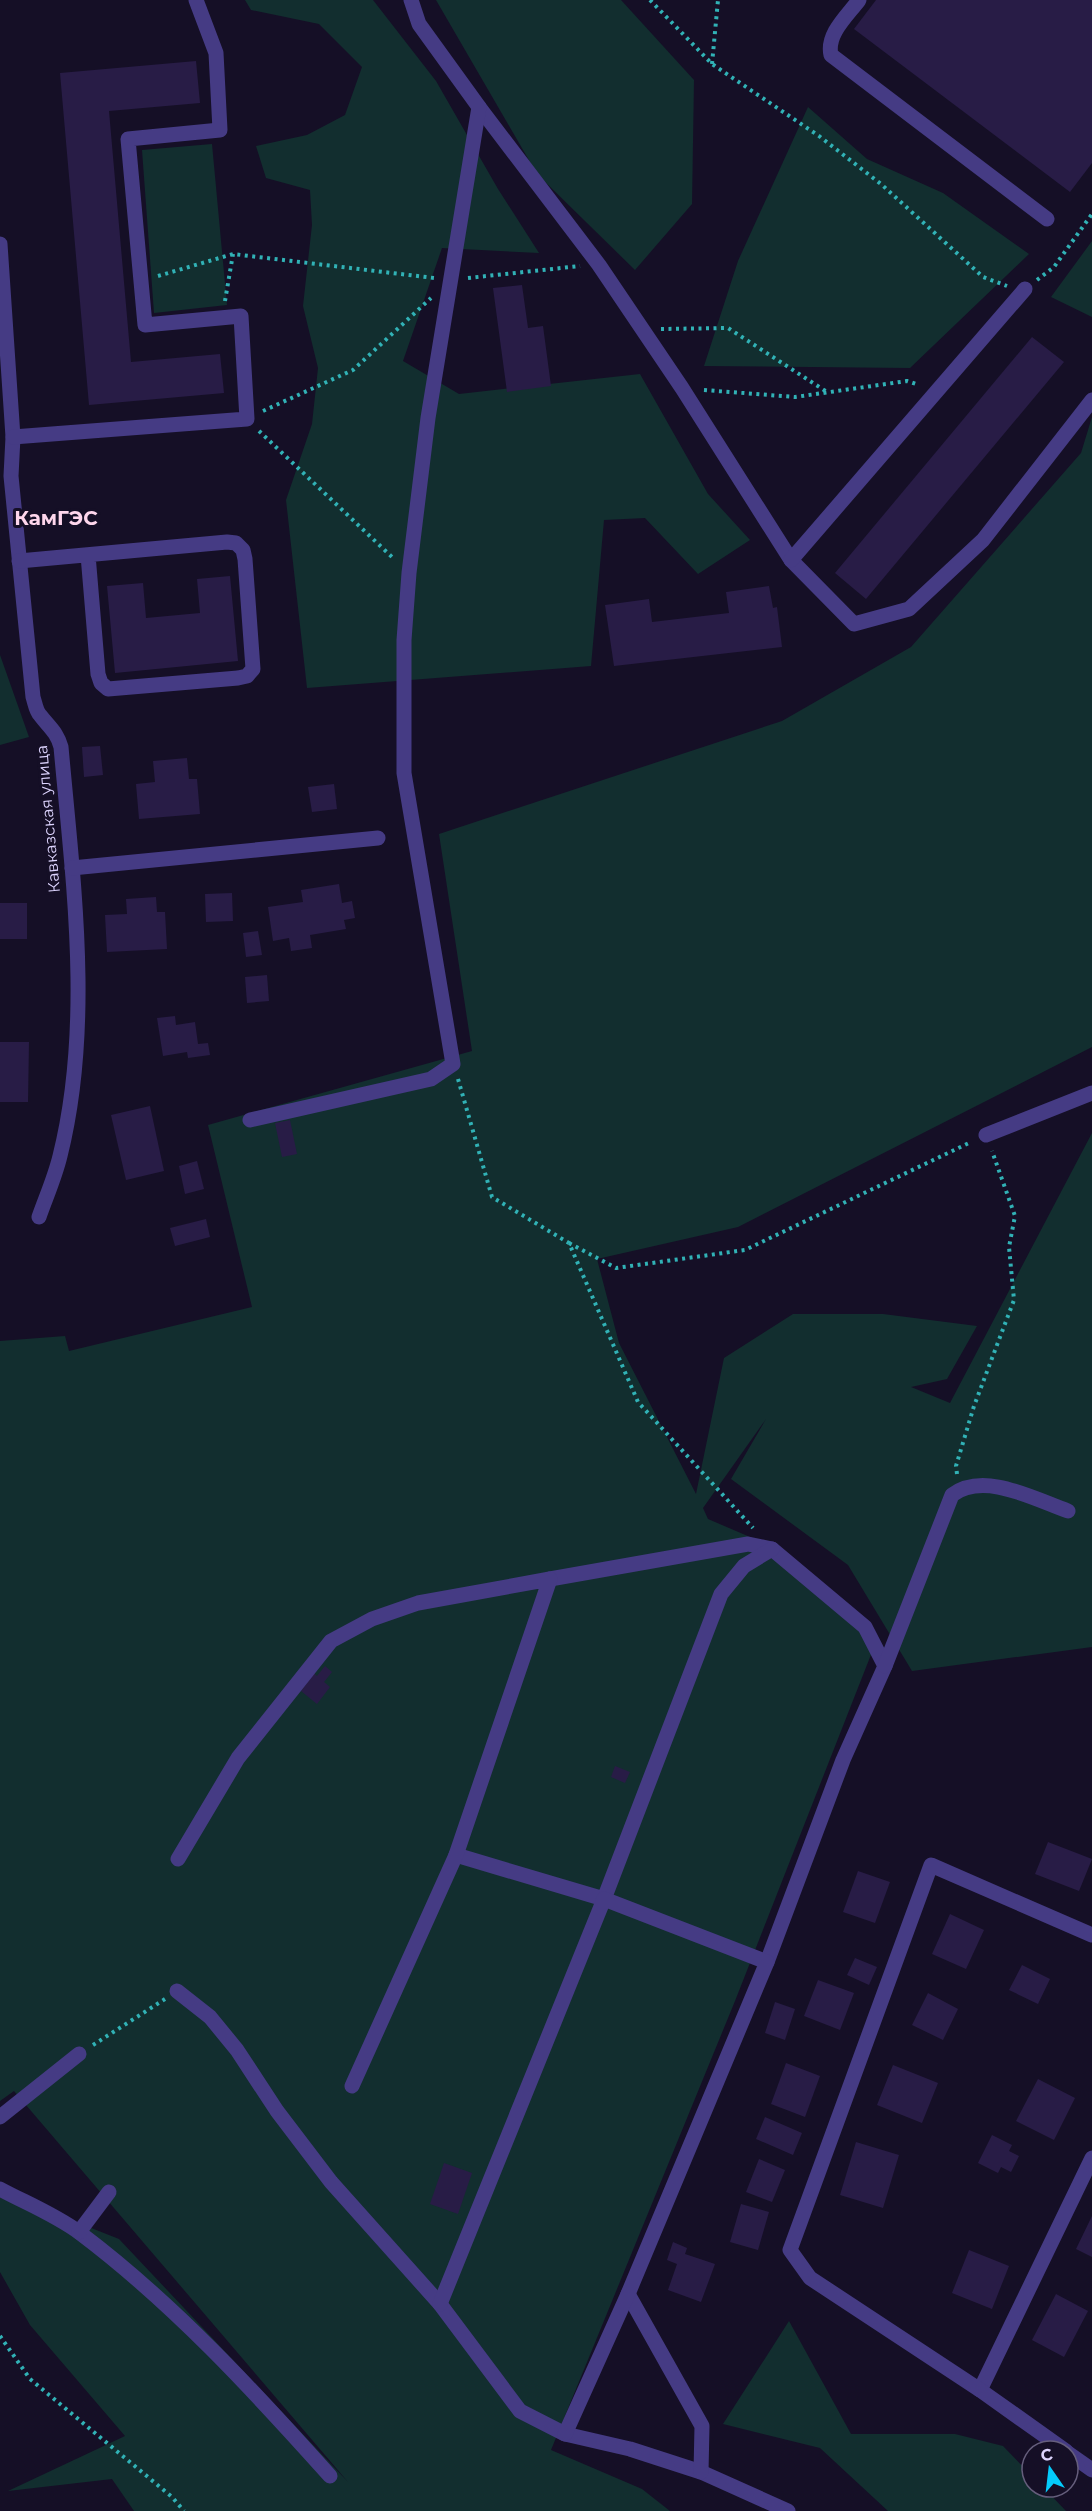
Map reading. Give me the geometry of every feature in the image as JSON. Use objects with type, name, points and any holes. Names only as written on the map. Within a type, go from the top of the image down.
[{"type":"street","points":[[13,437],[247,419],[241,316],[145,325],[128,139],[220,130],[216,53],[196,0]]},
{"type":"street","points":[[411,0],[419,24],[479,107],[599,264],[682,388],[791,560],[854,624],[909,609],[983,540],[1092,400]]},
{"type":"street","points":[[860,0],[832,37],[828,46],[831,55],[1047,219]]},
{"type":"street","points":[[249,1120],[431,1079],[453,1064],[404,773],[404,640],[409,573],[428,418],[479,107]]},
{"type":"street","name":"Кавказская улица","points":[[0,244],[2,316],[13,437],[5,479],[19,561],[33,697],[38,714],[52,726],[61,747],[72,868],[77,1020],[72,1086],[60,1156],[39,1217]]},
{"type":"street","points":[[791,560],[1025,289]]},
{"type":"street","points":[[19,561],[88,555],[236,543],[243,550],[245,559],[253,669],[247,676],[238,678],[108,689],[101,683],[99,674],[88,555]]},
{"type":"street","points":[[72,868],[378,838]]},
{"type":"street","points":[[986,1135],[1092,1093]]},
{"type":"street","points":[[566,2434],[628,2294],[767,1962],[843,1760],[885,1666],[947,1504],[952,1495],[959,1490],[971,1486],[992,1485],[1068,1511]]},
{"type":"street","points":[[178,1859],[238,1758],[331,1641],[372,1619],[418,1603],[748,1544],[772,1549],[865,1627],[885,1666]]},
{"type":"street","points":[[440,2304],[604,1899],[721,1594],[744,1566],[772,1549]]},
{"type":"street","points":[[352,2086],[456,1855],[550,1579]]},
{"type":"street","points":[[456,1855],[604,1899],[767,1962]]},
{"type":"street","points":[[1048,2439],[810,2278],[790,2250],[931,1866],[1092,1935]]},
{"type":"street","points":[[177,1991],[210,2017],[237,2050],[277,2111],[331,2182],[440,2304],[520,2411],[566,2434],[630,2449],[701,2472],[788,2511]]},
{"type":"street","points":[[0,2117],[79,2054]]},
{"type":"street","points":[[980,2391],[1092,2158]]},
{"type":"street","points":[[0,2188],[79,2232],[167,2307],[257,2395],[330,2476]]},
{"type":"street","points":[[79,2232],[109,2192]]},
{"type":"street","points":[[628,2294],[702,2426],[701,2472]]},
{"type":"path","points":[[650,0],[712,64],[819,135],[881,184],[983,277],[1014,288],[1025,289],[1054,267],[1092,214]]},
{"type":"path","points":[[712,64],[718,0]]},
{"type":"path","points":[[222,317],[233,254]]},
{"type":"path","points":[[142,281],[233,254],[450,280],[599,264]]},
{"type":"path","points":[[409,573],[247,419],[353,370],[450,280]]},
{"type":"path","points":[[642,329],[728,328],[828,393]]},
{"type":"path","points":[[682,388],[795,398],[907,381],[939,390]]},
{"type":"path","points":[[453,1064],[492,1197],[616,1268],[745,1250],[986,1135],[1015,1216],[1009,1247],[1014,1300],[974,1406],[956,1466],[959,1490]]},
{"type":"path","points":[[569,1243],[638,1402],[772,1549]]},
{"type":"path","points":[[79,2054],[177,1991]]},
{"type":"path","points":[[0,2336],[30,2379],[172,2497],[184,2511]]},
{"type":"green space","points":[[245,0],[373,0],[436,81],[498,189],[539,253],[442,248],[403,361],[459,394],[640,374],[708,494],[750,540],[698,574],[645,518],[604,520],[591,666],[307,688],[286,500],[312,424],[318,368],[303,306],[312,225],[310,190],[266,178],[256,146],[307,135],[345,115],[362,67],[319,24],[251,10]]},
{"type":"green space","points":[[436,0],[621,0],[694,80],[692,204],[635,270],[537,174]]},
{"type":"green space","points":[[808,107],[867,159],[943,193],[1029,254],[910,368],[704,366],[738,261]]},
{"type":"green space","points":[[212,144],[227,305],[154,313],[142,150]]},
{"type":"green space","points":[[1092,241],[1092,317],[1051,297]]},
{"type":"green space","points":[[1092,417],[1092,1047],[738,1227],[597,1259],[619,1343],[696,1494],[724,1358],[793,1314],[883,1314],[977,1326],[947,1379],[911,1387],[950,1403],[1092,1133],[1092,1647],[912,1671],[848,1565],[731,1479],[766,1419],[703,1508],[708,1519],[764,1543],[860,1624],[874,1647],[735,2001],[551,2450],[642,2489],[670,2511],[134,2511],[112,2479],[8,2491],[125,2436],[30,2325],[0,2272],[0,2194],[8,2195],[119,2239],[348,2482],[14,2091],[0,2101],[0,1341],[65,1336],[69,1351],[252,1307],[208,1125],[472,1051],[439,834],[782,721],[911,647],[1081,453]]},
{"type":"green space","points":[[0,655],[29,737],[0,745]]},
{"type":"green space","points":[[789,2321],[851,2434],[955,2434],[1003,2446],[1020,2464],[1020,2499],[1054,2499],[1066,2511],[888,2511],[820,2448],[723,2424]]},
{"type":"building","points":[[876,0],[1092,0],[1092,163],[1070,192],[854,29]]},
{"type":"building","points":[[196,61],[200,103],[109,111],[131,362],[220,354],[224,393],[89,405],[60,73]]},
{"type":"building","points":[[522,285],[528,328],[543,326],[551,386],[507,392],[493,288]]},
{"type":"building","points":[[1032,337],[1064,362],[866,599],[835,573]]},
{"type":"building","points":[[230,576],[238,661],[115,673],[107,586],[143,583],[146,618],[200,613],[197,579]]},
{"type":"building","points":[[769,586],[773,608],[777,607],[782,647],[614,666],[605,605],[649,599],[652,622],[729,613],[726,592]]},
{"type":"building","points":[[100,746],[103,775],[84,777],[82,747]]},
{"type":"building","points":[[187,758],[189,779],[197,779],[200,814],[139,819],[136,784],[155,782],[153,761]]},
{"type":"building","points":[[334,784],[337,809],[312,812],[308,787]]},
{"type":"building","points":[[339,884],[342,903],[352,901],[355,918],[344,920],[346,929],[310,935],[312,948],[291,951],[289,938],[273,941],[268,907],[303,902],[301,890]]},
{"type":"building","points":[[232,893],[233,921],[206,922],[205,894]]},
{"type":"building","points":[[156,897],[157,912],[165,912],[167,949],[107,952],[105,915],[127,914],[126,899]]},
{"type":"building","points":[[0,903],[27,903],[27,939],[0,939]]},
{"type":"building","points":[[258,931],[262,955],[246,957],[243,933]]},
{"type":"building","points":[[267,975],[269,1001],[247,1003],[245,977]]},
{"type":"building","points":[[175,1016],[176,1025],[195,1022],[198,1044],[208,1043],[210,1055],[188,1058],[187,1052],[163,1056],[157,1018]]},
{"type":"building","points":[[0,1042],[29,1042],[28,1102],[0,1102]]},
{"type":"building","points":[[150,1106],[164,1171],[126,1180],[111,1115]]},
{"type":"building","points":[[290,1120],[297,1154],[282,1157],[275,1123]]},
{"type":"building","points":[[197,1161],[204,1189],[185,1194],[179,1166]]},
{"type":"building","points":[[206,1219],[210,1237],[175,1246],[170,1228]]},
{"type":"building","points":[[325,1666],[332,1672],[324,1682],[330,1687],[317,1704],[301,1691],[314,1673],[317,1676]]},
{"type":"building","points":[[615,1766],[630,1772],[625,1783],[611,1777]]},
{"type":"building","points":[[1048,1842],[1092,1859],[1079,1891],[1035,1874]]},
{"type":"building","points":[[858,1871],[890,1882],[875,1923],[843,1912]]},
{"type":"building","points":[[950,1914],[984,1930],[966,1969],[932,1954]]},
{"type":"building","points":[[855,1958],[877,1967],[869,1985],[847,1975]]},
{"type":"building","points":[[1022,1965],[1050,1979],[1038,2004],[1009,1990]]},
{"type":"building","points":[[818,1980],[854,1993],[840,2030],[804,2016]]},
{"type":"building","points":[[928,1993],[958,2009],[943,2040],[912,2025]]},
{"type":"building","points":[[775,2002],[795,2009],[785,2040],[765,2033]]},
{"type":"building","points":[[786,2063],[820,2076],[805,2117],[771,2104]]},
{"type":"building","points":[[893,2065],[938,2083],[922,2123],[877,2105]]},
{"type":"building","points":[[1038,2079],[1075,2098],[1054,2140],[1016,2121]]},
{"type":"building","points":[[765,2117],[802,2133],[793,2155],[756,2139]]},
{"type":"building","points":[[992,2135],[1012,2145],[1009,2151],[1019,2156],[1011,2172],[1001,2167],[998,2173],[978,2163]]},
{"type":"building","points":[[856,2142],[899,2155],[883,2208],[840,2195]]},
{"type":"building","points":[[759,2159],[785,2170],[772,2202],[746,2192]]},
{"type":"building","points":[[444,2163],[472,2173],[458,2214],[430,2204]]},
{"type":"building","points":[[741,2204],[769,2212],[758,2250],[730,2242]]},
{"type":"building","points":[[1092,2216],[1092,2257],[1076,2249]]},
{"type":"building","points":[[673,2242],[687,2248],[685,2254],[715,2264],[701,2302],[668,2290],[677,2264],[667,2260]]},
{"type":"building","points":[[969,2250],[1009,2266],[992,2309],[952,2293]]},
{"type":"building","points":[[1056,2294],[1088,2311],[1064,2357],[1032,2340]]},
{"type":"district","name":"КамГЭС","points":[[56,518]]}]
